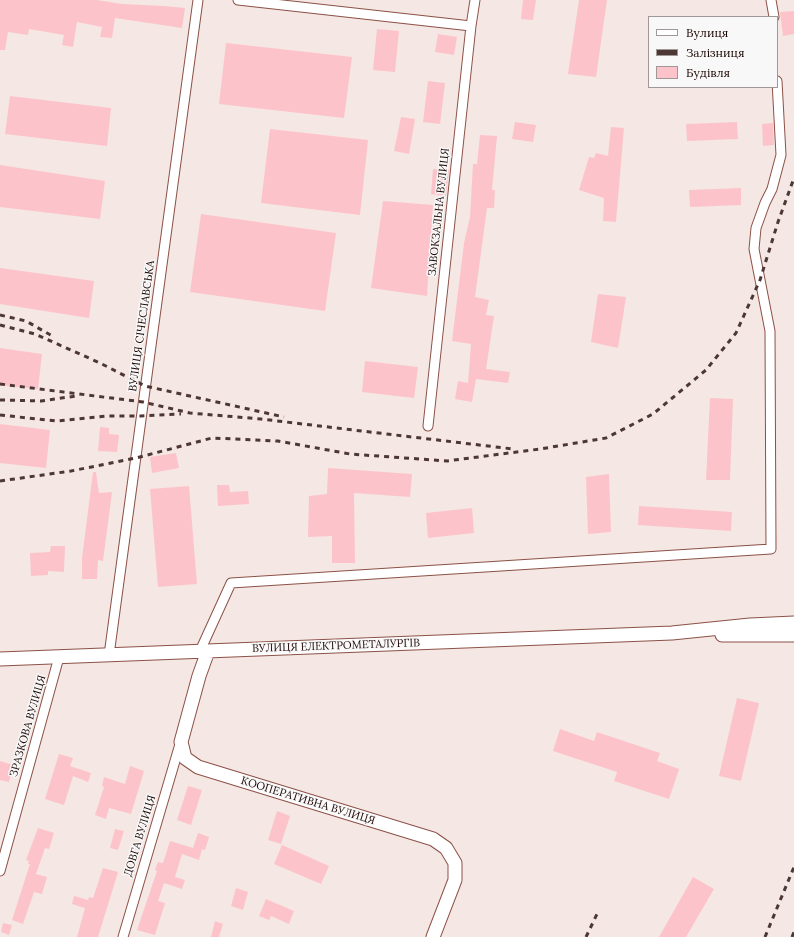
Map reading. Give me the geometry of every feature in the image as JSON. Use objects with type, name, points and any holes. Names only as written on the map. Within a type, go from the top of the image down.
[{"type":"main road","points":[[775,630],[794,623]]},
{"type":"main road","name":"ВУЛИЦЯ ЕЛЕКТРОМЕТАЛУРГІВ","points":[[0,659],[775,630]]},
{"type":"main road","points":[[775,630],[794,635]]},
{"type":"main road","points":[[181,742],[199,676],[204,651]]},
{"type":"main road","name":"КООПЕРАТИВНА ВУЛИЦЯ","points":[[181,742],[185,758],[198,767],[433,839],[446,848],[455,863],[455,880],[433,937]]},
{"type":"street","name":"ВУЛИЦЯ СІЧЕСЛАВСЬКА","points":[[109,655],[198,0]]},
{"type":"street","points":[[238,0],[470,26]]},
{"type":"street","name":"ЗАВОКЗАЛЬНА ВУЛИЦЯ","points":[[428,426],[470,26],[475,0]]},
{"type":"street","points":[[771,0],[774,16]]},
{"type":"street","points":[[204,651],[231,583],[771,549],[770,331],[754,249],[756,228],[772,189],[781,155],[777,88]]},
{"type":"street","name":"ЗРАЗКОВА ВУЛИЦЯ","points":[[0,871],[59,657]]},
{"type":"street","name":"ДОВГА ВУЛИЦЯ","points":[[123,937],[181,742]]},
{"type":"building","points":[[0,0],[97,0],[122,4],[185,8],[182,28],[115,18],[112,38],[100,37],[102,27],[77,22],[73,47],[62,45],[64,35],[29,29],[28,35],[8,32],[5,50],[0,50]]},
{"type":"building","points":[[523,0],[536,0],[533,20],[521,19]]},
{"type":"building","points":[[579,0],[607,0],[596,77],[568,74]]},
{"type":"building","points":[[794,11],[794,34],[783,36],[780,12]]},
{"type":"building","points":[[377,29],[399,31],[395,72],[373,70]]},
{"type":"building","points":[[438,34],[457,37],[454,55],[435,52]]},
{"type":"building","points":[[226,43],[352,57],[344,118],[219,104]]},
{"type":"building","points":[[428,81],[445,83],[440,124],[423,122]]},
{"type":"building","points":[[10,96],[111,108],[107,146],[5,134]]},
{"type":"building","points":[[401,117],[415,119],[409,154],[394,151]]},
{"type":"building","points":[[515,122],[536,125],[533,142],[512,139]]},
{"type":"building","points":[[737,122],[738,139],[687,141],[686,124]]},
{"type":"building","points":[[773,123],[774,145],[763,146],[762,124]]},
{"type":"building","points":[[611,127],[624,128],[616,222],[603,221],[604,198],[579,190],[589,157],[594,158],[596,153],[608,156]]},
{"type":"building","points":[[270,129],[368,140],[360,215],[261,203]]},
{"type":"building","points":[[480,135],[497,136],[492,190],[495,190],[494,208],[487,208],[475,297],[489,300],[486,315],[494,316],[486,369],[510,372],[508,383],[476,379],[472,402],[455,399],[458,381],[468,383],[471,344],[452,341],[464,243],[470,217],[473,164],[477,164]]},
{"type":"building","points":[[0,165],[105,181],[100,219],[0,207]]},
{"type":"building","points":[[433,169],[449,170],[446,196],[431,194]]},
{"type":"building","points":[[741,188],[741,205],[690,207],[689,190]]},
{"type":"building","points":[[383,201],[433,205],[427,296],[371,288]]},
{"type":"building","points":[[201,214],[336,233],[325,311],[190,292]]},
{"type":"building","points":[[0,268],[94,281],[89,318],[0,304]]},
{"type":"building","points":[[598,294],[626,297],[618,348],[591,342]]},
{"type":"building","points":[[0,348],[42,354],[38,389],[0,385]]},
{"type":"building","points":[[365,361],[418,367],[414,398],[362,392]]},
{"type":"building","points":[[710,398],[733,399],[730,480],[706,480]]},
{"type":"building","points":[[0,424],[50,430],[46,468],[0,463]]},
{"type":"building","points":[[100,427],[109,428],[109,434],[119,435],[117,452],[98,451]]},
{"type":"building","points":[[176,453],[179,468],[152,473],[150,457]]},
{"type":"building","points":[[328,468],[412,474],[410,497],[354,493],[355,563],[332,563],[332,536],[308,537],[309,496],[327,494]]},
{"type":"building","points":[[93,472],[96,472],[99,493],[112,492],[103,561],[98,560],[97,579],[82,579],[82,558]]},
{"type":"building","points":[[609,474],[611,532],[588,534],[586,477]]},
{"type":"building","points":[[217,485],[229,485],[230,492],[248,491],[249,504],[218,506]]},
{"type":"building","points":[[189,486],[197,584],[158,587],[150,489]]},
{"type":"building","points":[[639,506],[732,512],[731,531],[638,525]]},
{"type":"building","points":[[472,508],[474,533],[428,538],[426,513]]},
{"type":"building","points":[[51,546],[65,546],[64,572],[48,571],[48,575],[31,576],[30,553],[50,552]]},
{"type":"building","points":[[737,698],[759,703],[741,781],[719,776]]},
{"type":"building","points":[[560,729],[594,741],[597,732],[660,753],[657,761],[679,769],[669,799],[614,781],[617,772],[553,751]]},
{"type":"building","points":[[59,754],[73,758],[70,766],[91,773],[88,782],[73,776],[64,805],[45,799]]},
{"type":"building","points":[[0,761],[13,765],[9,782],[0,780]]},
{"type":"building","points":[[130,766],[144,771],[131,814],[109,808],[106,819],[95,815],[104,787],[102,786],[104,777],[125,784]]},
{"type":"building","points":[[188,786],[202,790],[191,825],[177,820]]},
{"type":"building","points":[[277,811],[290,816],[281,844],[268,840]]},
{"type":"building","points":[[38,828],[54,833],[49,849],[45,848],[36,874],[47,877],[42,894],[34,892],[23,924],[12,920],[30,864],[28,864],[29,861],[26,860]]},
{"type":"building","points":[[115,829],[124,831],[118,850],[110,848]]},
{"type":"building","points":[[198,833],[209,837],[205,850],[202,849],[199,860],[182,854],[175,877],[185,880],[182,889],[164,883],[158,901],[165,903],[155,935],[137,930],[157,871],[155,870],[158,862],[163,863],[170,841],[193,848]]},
{"type":"building","points":[[282,845],[329,866],[321,884],[274,864]]},
{"type":"building","points":[[103,868],[118,872],[98,937],[77,937],[85,908],[72,904],[74,896],[88,900],[89,897],[93,898]]},
{"type":"building","points":[[693,877],[714,889],[686,937],[659,937]]},
{"type":"building","points":[[236,888],[248,892],[243,910],[231,906]]},
{"type":"building","points":[[266,899],[294,911],[289,924],[271,916],[269,920],[259,916]]},
{"type":"building","points":[[215,921],[223,924],[219,937],[211,937]]},
{"type":"building","points":[[3,923],[12,925],[9,935],[1,932]]},
{"type":"railway","points":[[0,481],[71,471],[136,458],[212,438],[278,441],[350,454],[447,461],[540,449],[606,438],[653,414],[706,370],[736,333],[760,280],[778,222],[794,178]]},
{"type":"railway","points":[[0,315],[26,321],[54,337]]},
{"type":"railway","points":[[0,325],[35,334],[100,363],[145,386],[284,417]]},
{"type":"railway","points":[[0,384],[143,402],[190,413],[261,419],[513,449]]},
{"type":"railway","points":[[0,400],[41,401],[76,396]]},
{"type":"railway","points":[[0,415],[56,421],[106,416],[181,414]]},
{"type":"railway","points":[[765,937],[794,867]]},
{"type":"railway","points":[[586,937],[598,912]]},
{"type":"railway","points":[[792,937],[794,932]]}]
